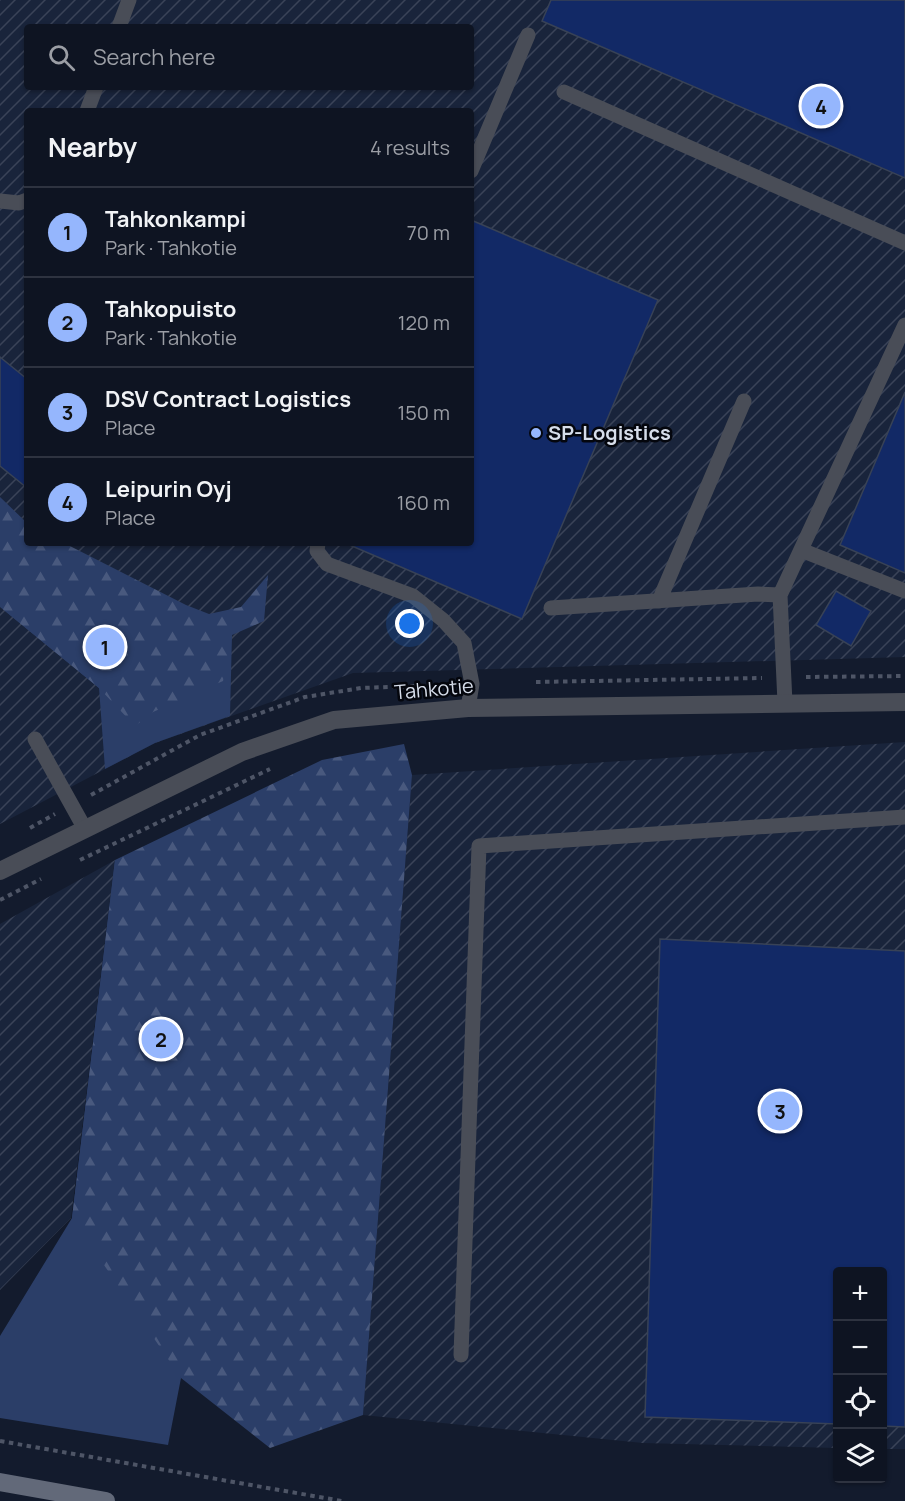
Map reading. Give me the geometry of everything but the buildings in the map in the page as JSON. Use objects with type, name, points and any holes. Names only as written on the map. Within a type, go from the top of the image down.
[{"type":"main road","points":[[0,1482],[106,1501]]},
{"type":"street","name":"Tahkotie","points":[[0,871],[242,752],[334,720],[468,708],[905,702]]},
{"type":"lane","points":[[120,24],[129,0]]},
{"type":"lane","points":[[474,164],[528,35]]},
{"type":"lane","points":[[88,108],[95,90]]},
{"type":"lane","points":[[564,92],[905,243]]},
{"type":"lane","points":[[0,201],[19,203],[24,201]]},
{"type":"lane","points":[[785,703],[780,595],[905,325]]},
{"type":"lane","points":[[659,601],[744,401]]},
{"type":"lane","points":[[318,546],[317,551],[327,564],[413,596],[450,627],[464,643],[472,684],[468,708]]},
{"type":"lane","points":[[801,550],[905,591]]},
{"type":"lane","points":[[550,608],[758,594],[780,595]]},
{"type":"lane","points":[[35,739],[85,829]]},
{"type":"lane","points":[[461,1355],[479,846],[905,818]]},
{"type":"path","points":[[76,862],[280,765]]},
{"type":"path","points":[[0,900],[46,877]]},
{"type":"path","points":[[0,1441],[342,1501]]},
{"type":"shaded area","points":[[0,0],[905,0],[905,657],[353,673],[155,743],[0,824]]},
{"type":"shaded area","points":[[905,742],[905,1449],[887,1449],[887,1267],[833,1267],[833,1448],[643,1443],[363,1415],[412,775]]},
{"type":"shaded area","points":[[115,860],[71,1218],[0,1290],[0,924]]},
{"type":"green space","points":[[0,497],[24,520],[24,546],[70,546],[186,605],[209,614],[241,607],[268,575],[264,621],[232,635],[223,681],[153,712],[135,726],[99,688],[0,607]]},
{"type":"green space","points":[[41,554],[232,635],[230,716],[155,743],[105,769],[99,688],[4,610]]},
{"type":"green space","points":[[404,744],[412,775],[363,1415],[270,1448],[181,1378],[72,1218],[115,860],[322,760]]},
{"type":"green space","points":[[115,860],[181,1378],[168,1445],[0,1418],[0,1336],[72,1218]]},
{"type":"place","name":"Leipurin Oyj","points":[[821,106]]},
{"type":"place","name":"SP-Logistics","points":[[536,433]]},
{"type":"place","name":"Tahkonkampi","points":[[105,647]]},
{"type":"place","name":"Tahkopuisto","points":[[161,1039]]},
{"type":"place","name":"DSV Contract Logistics","points":[[780,1111]]}]
